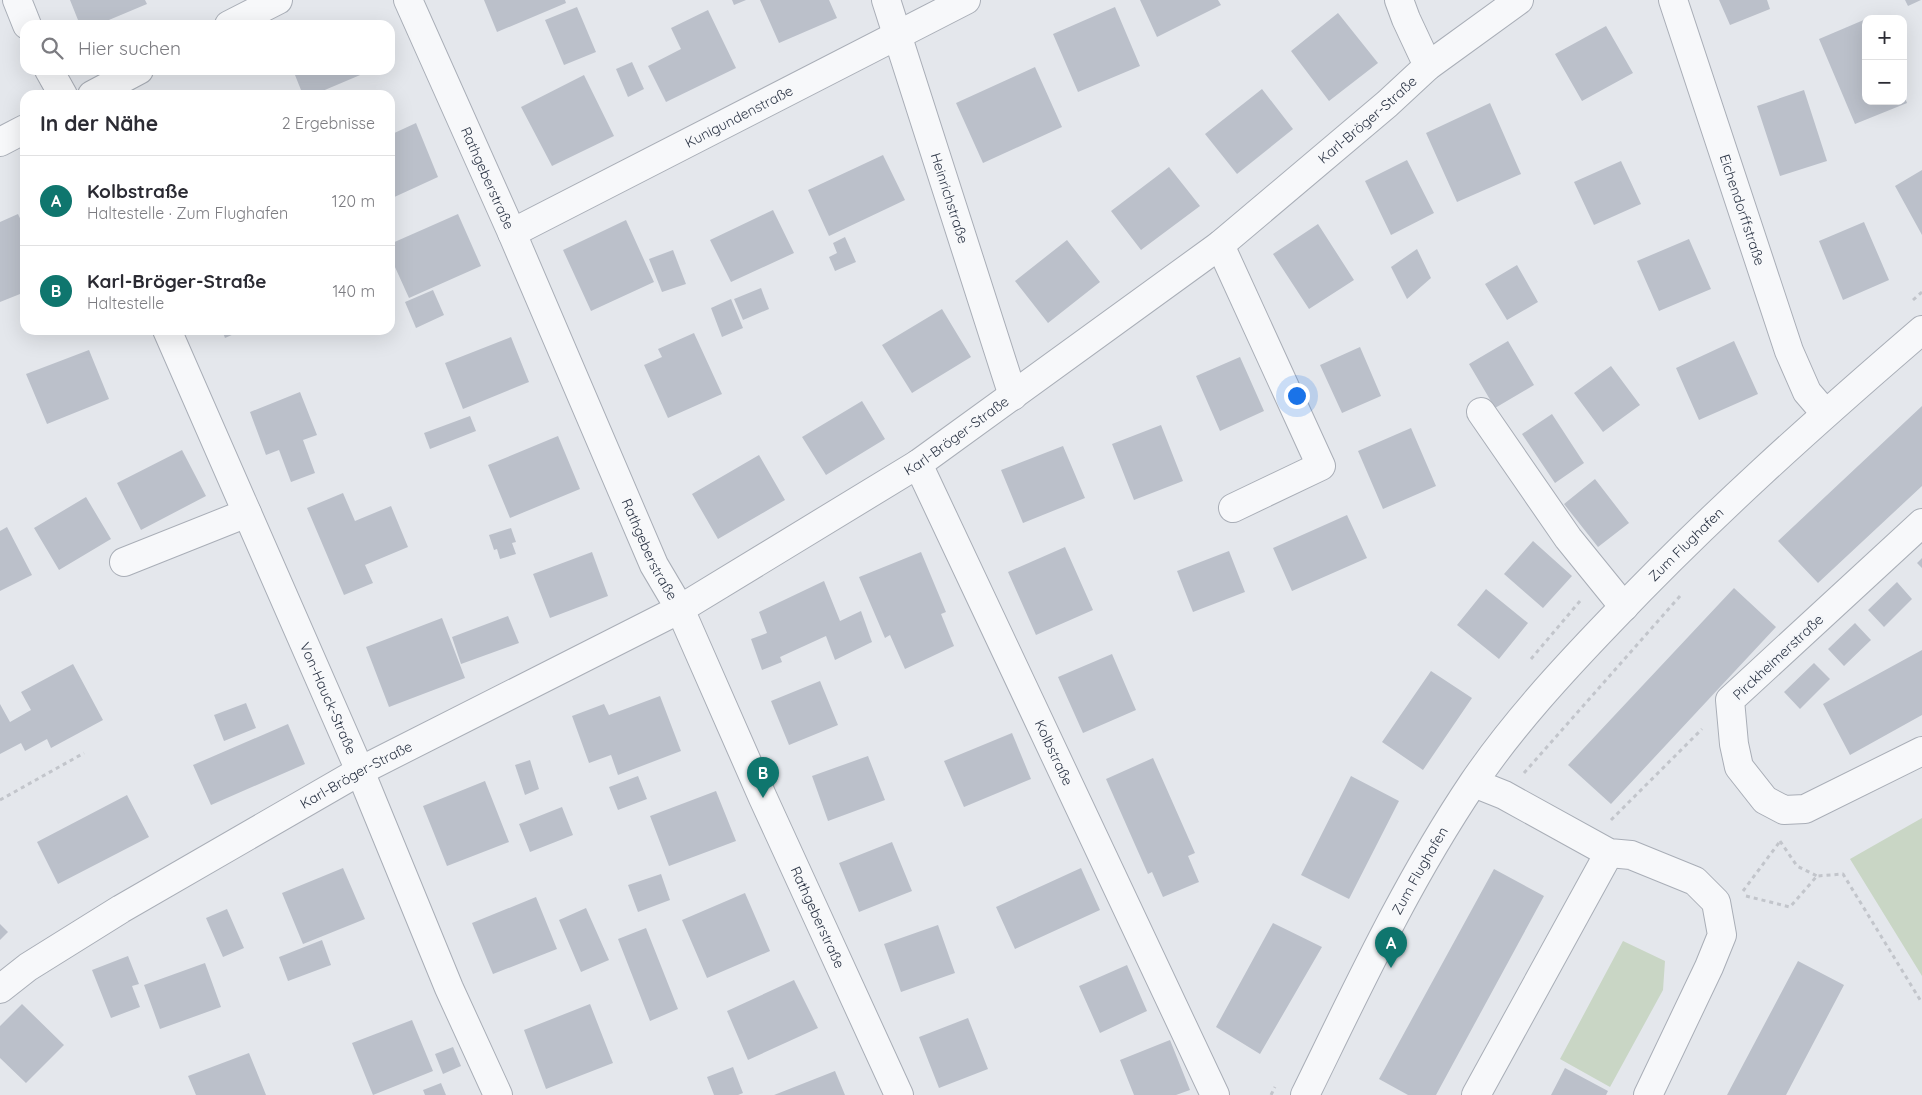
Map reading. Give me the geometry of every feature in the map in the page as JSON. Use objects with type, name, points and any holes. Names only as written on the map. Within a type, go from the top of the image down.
[{"type":"street","points":[[16,0],[25,20]]},
{"type":"street","points":[[239,20],[278,0]]},
{"type":"street","name":"Rathgeberstraße","points":[[408,0],[512,233],[654,565],[680,609],[763,798],[899,1095]]},
{"type":"street","name":"Heinrichstraße","points":[[886,0],[1013,396]]},
{"type":"street","name":"Kunigundenstraße","points":[[512,233],[966,0]]},
{"type":"street","points":[[1400,0],[1406,19],[1428,66]]},
{"type":"street","name":"Karl-Bröger-Straße","points":[[0,989],[28,967],[121,909],[360,772],[680,609],[918,464],[1220,245],[1387,104],[1428,66],[1519,0]]},
{"type":"street","name":"Eichendorffstraße","points":[[1673,0],[1789,351],[1807,392],[1825,413]]},
{"type":"street","points":[[51,75],[60,90]]},
{"type":"street","points":[[101,90],[130,75]]},
{"type":"street","points":[[0,142],[20,132]]},
{"type":"street","points":[[1220,245],[1321,466],[1233,508]]},
{"type":"street","name":"Zum Flughafen","points":[[1304,1095],[1403,897],[1474,783],[1548,687],[1664,564],[1825,413],[1922,330]]},
{"type":"street","name":"Von-Hauck-Straße","points":[[169,335],[360,772],[448,988],[498,1095]]},
{"type":"street","points":[[1481,412],[1568,538],[1624,607]]},
{"type":"street","name":"Kolbstraße","points":[[918,464],[1216,1095]]},
{"type":"street","points":[[124,562],[247,513]]},
{"type":"street","name":"Pirckheimerstraße","points":[[1922,523],[1730,700],[1734,744],[1739,767],[1765,800],[1784,810],[1806,809],[1922,751]]},
{"type":"street","points":[[1474,783],[1504,795],[1620,854],[1695,881],[1716,902],[1722,934],[1709,967],[1648,1095]]},
{"type":"street","points":[[1476,1095],[1620,854]]},
{"type":"path","points":[[1504,795],[1681,595]]},
{"type":"path","points":[[1620,854],[1609,822],[1730,700]]},
{"type":"path","points":[[0,800],[84,754]]},
{"type":"path","points":[[1806,809],[1740,895],[1790,907],[1817,876]]},
{"type":"path","points":[[1780,842],[1797,866],[1817,876],[1842,874],[1922,1003]]},
{"type":"green space","points":[[1922,818],[1922,976],[1850,859]]},
{"type":"green space","points":[[1623,941],[1665,961],[1663,990],[1610,1087],[1560,1059]]},
{"type":"building","points":[[70,0],[145,0],[147,4],[109,20],[78,20]]},
{"type":"building","points":[[484,0],[565,0],[566,3],[497,32]]},
{"type":"building","points":[[732,0],[746,0],[734,5]]},
{"type":"building","points":[[760,0],[829,0],[837,18],[779,43]]},
{"type":"building","points":[[1140,0],[1218,0],[1221,5],[1157,37]]},
{"type":"building","points":[[1719,0],[1767,0],[1770,9],[1730,25]]},
{"type":"building","points":[[1905,0],[1921,0],[1908,6]]},
{"type":"building","points":[[577,7],[596,52],[564,65],[545,20]]},
{"type":"building","points":[[1115,7],[1140,66],[1078,92],[1053,34]]},
{"type":"building","points":[[708,10],[736,68],[666,102],[648,66],[681,49],[671,28]]},
{"type":"building","points":[[1338,13],[1378,63],[1329,101],[1291,51]]},
{"type":"building","points":[[1862,21],[1862,105],[1902,105],[1855,124],[1819,39]]},
{"type":"building","points":[[1606,26],[1633,73],[1582,101],[1555,54]]},
{"type":"building","points":[[632,62],[644,89],[628,97],[616,69]]},
{"type":"building","points":[[1035,67],[1062,127],[983,163],[956,103]]},
{"type":"building","points":[[295,75],[360,75],[325,90],[301,90]]},
{"type":"building","points":[[584,75],[614,136],[552,166],[521,107]]},
{"type":"building","points":[[1262,89],[1293,129],[1237,174],[1205,134]]},
{"type":"building","points":[[1804,90],[1827,161],[1780,176],[1757,106]]},
{"type":"building","points":[[1490,103],[1521,174],[1457,202],[1426,133]]},
{"type":"building","points":[[416,123],[438,177],[395,197],[395,133]]},
{"type":"building","points":[[883,155],[905,200],[829,236],[808,190]]},
{"type":"building","points":[[1407,160],[1434,213],[1391,235],[1365,181]]},
{"type":"building","points":[[1621,161],[1641,204],[1594,225],[1574,182]]},
{"type":"building","points":[[1169,167],[1200,206],[1141,250],[1111,211]]},
{"type":"building","points":[[1922,170],[1922,235],[1895,186]]},
{"type":"building","points":[[773,210],[794,253],[731,282],[710,240]]},
{"type":"building","points":[[18,214],[20,218],[20,294],[0,302],[0,222]]},
{"type":"building","points":[[458,214],[481,266],[409,298],[395,267],[395,242]]},
{"type":"building","points":[[626,220],[654,282],[591,311],[563,250]]},
{"type":"building","points":[[1864,222],[1889,280],[1843,300],[1819,241]]},
{"type":"building","points":[[1318,224],[1354,280],[1309,309],[1273,254]]},
{"type":"building","points":[[845,237],[856,262],[835,271],[829,257],[837,253],[833,243]]},
{"type":"building","points":[[1689,239],[1711,289],[1659,311],[1637,261]]},
{"type":"building","points":[[1067,240],[1100,282],[1048,323],[1015,281]]},
{"type":"building","points":[[1417,249],[1431,278],[1407,299],[1391,267]]},
{"type":"building","points":[[673,250],[686,284],[662,292],[649,259]]},
{"type":"building","points":[[1517,265],[1538,302],[1507,320],[1485,284]]},
{"type":"building","points":[[761,288],[769,309],[743,320],[734,299]]},
{"type":"building","points":[[433,290],[444,315],[416,328],[405,302]]},
{"type":"building","points":[[731,299],[743,328],[722,337],[711,308]]},
{"type":"building","points":[[942,309],[971,357],[912,393],[882,345]]},
{"type":"building","points":[[694,333],[722,394],[668,418],[644,365],[662,357],[658,349]]},
{"type":"building","points":[[511,337],[529,382],[463,409],[445,363]]},
{"type":"building","points":[[1508,341],[1534,385],[1495,408],[1469,364]]},
{"type":"building","points":[[1734,341],[1758,394],[1699,420],[1676,368]]},
{"type":"building","points":[[1360,347],[1381,396],[1342,413],[1320,365]]},
{"type":"building","points":[[89,350],[109,399],[47,424],[26,374]]},
{"type":"building","points":[[1240,357],[1264,411],[1220,431],[1196,376]]},
{"type":"building","points":[[1611,366],[1640,405],[1603,432],[1574,393]]},
{"type":"building","points":[[300,392],[317,435],[303,440],[315,473],[291,482],[279,450],[266,455],[250,412]]},
{"type":"building","points":[[862,401],[885,439],[826,475],[802,437]]},
{"type":"building","points":[[1922,406],[1922,486],[1818,583],[1778,541]]},
{"type":"building","points":[[1552,414],[1584,463],[1555,483],[1522,434]]},
{"type":"building","points":[[470,416],[476,431],[430,449],[424,433]]},
{"type":"building","points":[[1161,425],[1183,481],[1134,500],[1112,444]]},
{"type":"building","points":[[1411,428],[1436,486],[1383,509],[1358,451]]},
{"type":"building","points":[[558,436],[580,489],[510,518],[488,465]]},
{"type":"building","points":[[1063,446],[1085,498],[1023,523],[1001,470]]},
{"type":"building","points":[[182,450],[206,496],[141,530],[117,483]]},
{"type":"building","points":[[759,455],[785,500],[718,539],[692,494]]},
{"type":"building","points":[[1595,479],[1629,523],[1598,547],[1564,504]]},
{"type":"building","points":[[343,493],[355,521],[391,506],[408,547],[365,565],[373,583],[344,595],[307,508]]},
{"type":"building","points":[[86,497],[111,539],[59,570],[34,528]]},
{"type":"building","points":[[1347,515],[1367,558],[1292,591],[1273,548]]},
{"type":"building","points":[[7,527],[32,575],[0,591],[0,531]]},
{"type":"building","points":[[511,528],[516,542],[512,543],[516,554],[500,559],[497,549],[494,550],[489,535]]},
{"type":"building","points":[[1533,541],[1572,576],[1543,608],[1504,574]]},
{"type":"building","points":[[1065,547],[1093,610],[1036,635],[1008,572]]},
{"type":"building","points":[[1229,551],[1245,592],[1193,612],[1177,571]]},
{"type":"building","points":[[592,552],[608,596],[550,618],[533,574]]},
{"type":"building","points":[[921,552],[946,612],[941,614],[954,646],[905,669],[890,635],[885,638],[859,577]]},
{"type":"building","points":[[1922,558],[1922,568],[1917,563]]},
{"type":"building","points":[[824,581],[840,621],[861,611],[872,642],[835,660],[826,636],[780,657],[782,662],[762,670],[751,639],[767,633],[759,612]]},
{"type":"building","points":[[1897,582],[1912,599],[1884,627],[1868,610]]},
{"type":"building","points":[[1734,588],[1776,627],[1611,804],[1568,765]]},
{"type":"building","points":[[1486,589],[1528,623],[1499,659],[1457,625]]},
{"type":"building","points":[[508,616],[519,643],[461,664],[452,637]]},
{"type":"building","points":[[442,618],[465,678],[389,707],[366,647]]},
{"type":"building","points":[[1855,623],[1871,640],[1844,666],[1828,649]]},
{"type":"building","points":[[1922,650],[1922,715],[1850,755],[1823,704]]},
{"type":"building","points":[[1112,654],[1136,710],[1083,733],[1058,677]]},
{"type":"building","points":[[1814,663],[1830,679],[1800,709],[1784,692]]},
{"type":"building","points":[[73,664],[103,720],[51,748],[47,739],[25,751],[21,743],[0,754],[0,704],[10,722],[31,710],[21,692]]},
{"type":"building","points":[[1431,671],[1472,698],[1423,770],[1382,742]]},
{"type":"building","points":[[820,681],[838,725],[789,745],[771,701]]},
{"type":"building","points":[[660,696],[681,751],[618,775],[611,755],[589,763],[572,716],[604,704],[609,715]]},
{"type":"building","points":[[246,703],[256,728],[224,741],[214,715]]},
{"type":"building","points":[[288,724],[305,764],[211,805],[193,765]]},
{"type":"building","points":[[1012,733],[1031,779],[964,807],[944,761]]},
{"type":"building","points":[[868,756],[885,800],[828,821],[812,776]]},
{"type":"building","points":[[1153,758],[1195,853],[1188,856],[1199,882],[1163,897],[1152,872],[1148,874],[1106,779]]},
{"type":"building","points":[[530,760],[539,789],[525,795],[515,765]]},
{"type":"building","points":[[638,776],[647,799],[618,810],[609,787]]},
{"type":"building","points":[[1351,776],[1399,801],[1349,899],[1301,875]]},
{"type":"building","points":[[485,781],[509,842],[447,866],[423,806]]},
{"type":"building","points":[[716,791],[736,841],[669,866],[650,816]]},
{"type":"building","points":[[127,795],[149,837],[58,884],[37,842]]},
{"type":"building","points":[[562,807],[573,835],[530,852],[519,824]]},
{"type":"building","points":[[892,842],[912,891],[859,912],[839,863]]},
{"type":"building","points":[[343,868],[365,919],[303,944],[282,893]]},
{"type":"building","points":[[1081,868],[1100,910],[1015,949],[996,907]]},
{"type":"building","points":[[1494,869],[1544,896],[1436,1095],[1408,1095],[1379,1079]]},
{"type":"building","points":[[661,874],[670,900],[638,912],[628,885]]},
{"type":"building","points":[[745,893],[770,951],[707,978],[682,920]]},
{"type":"building","points":[[536,897],[557,949],[493,974],[472,923]]},
{"type":"building","points":[[586,908],[609,960],[581,972],[559,920]]},
{"type":"building","points":[[227,909],[244,948],[223,957],[206,918]]},
{"type":"building","points":[[1273,923],[1322,947],[1260,1054],[1216,1027]]},
{"type":"building","points":[[0,924],[8,932],[0,940]]},
{"type":"building","points":[[938,925],[955,973],[901,992],[884,944]]},
{"type":"building","points":[[646,928],[678,1009],[650,1021],[618,939]]},
{"type":"building","points":[[322,940],[331,965],[288,981],[279,957]]},
{"type":"building","points":[[128,956],[139,984],[132,986],[140,1007],[111,1018],[92,970]]},
{"type":"building","points":[[1798,961],[1844,985],[1786,1095],[1727,1095]]},
{"type":"building","points":[[205,963],[221,1007],[160,1029],[144,985]]},
{"type":"building","points":[[1127,965],[1147,1011],[1100,1033],[1079,986]]},
{"type":"building","points":[[794,980],[818,1028],[748,1060],[727,1011]]},
{"type":"building","points":[[22,1004],[64,1045],[26,1083],[0,1058],[0,1026]]},
{"type":"building","points":[[590,1004],[613,1063],[546,1089],[524,1030]]},
{"type":"building","points":[[968,1018],[988,1069],[939,1088],[919,1037]]},
{"type":"building","points":[[412,1020],[433,1071],[373,1095],[352,1043]]},
{"type":"building","points":[[1170,1040],[1190,1090],[1176,1095],[1134,1095],[1120,1060]]},
{"type":"building","points":[[453,1047],[461,1066],[443,1074],[435,1054]]},
{"type":"building","points":[[249,1053],[266,1095],[196,1095],[188,1076]]},
{"type":"building","points":[[733,1067],[743,1093],[738,1095],[714,1095],[707,1077]]},
{"type":"building","points":[[1565,1068],[1608,1091],[1606,1095],[1551,1095]]},
{"type":"building","points":[[835,1071],[845,1095],[774,1095]]},
{"type":"building","points":[[441,1083],[446,1095],[425,1095],[423,1090]]},
{"type":"place","name":"Karl-Bröger-Straße","points":[[763,798]]},
{"type":"place","name":"Kolbstraße","points":[[1391,968]]}]
